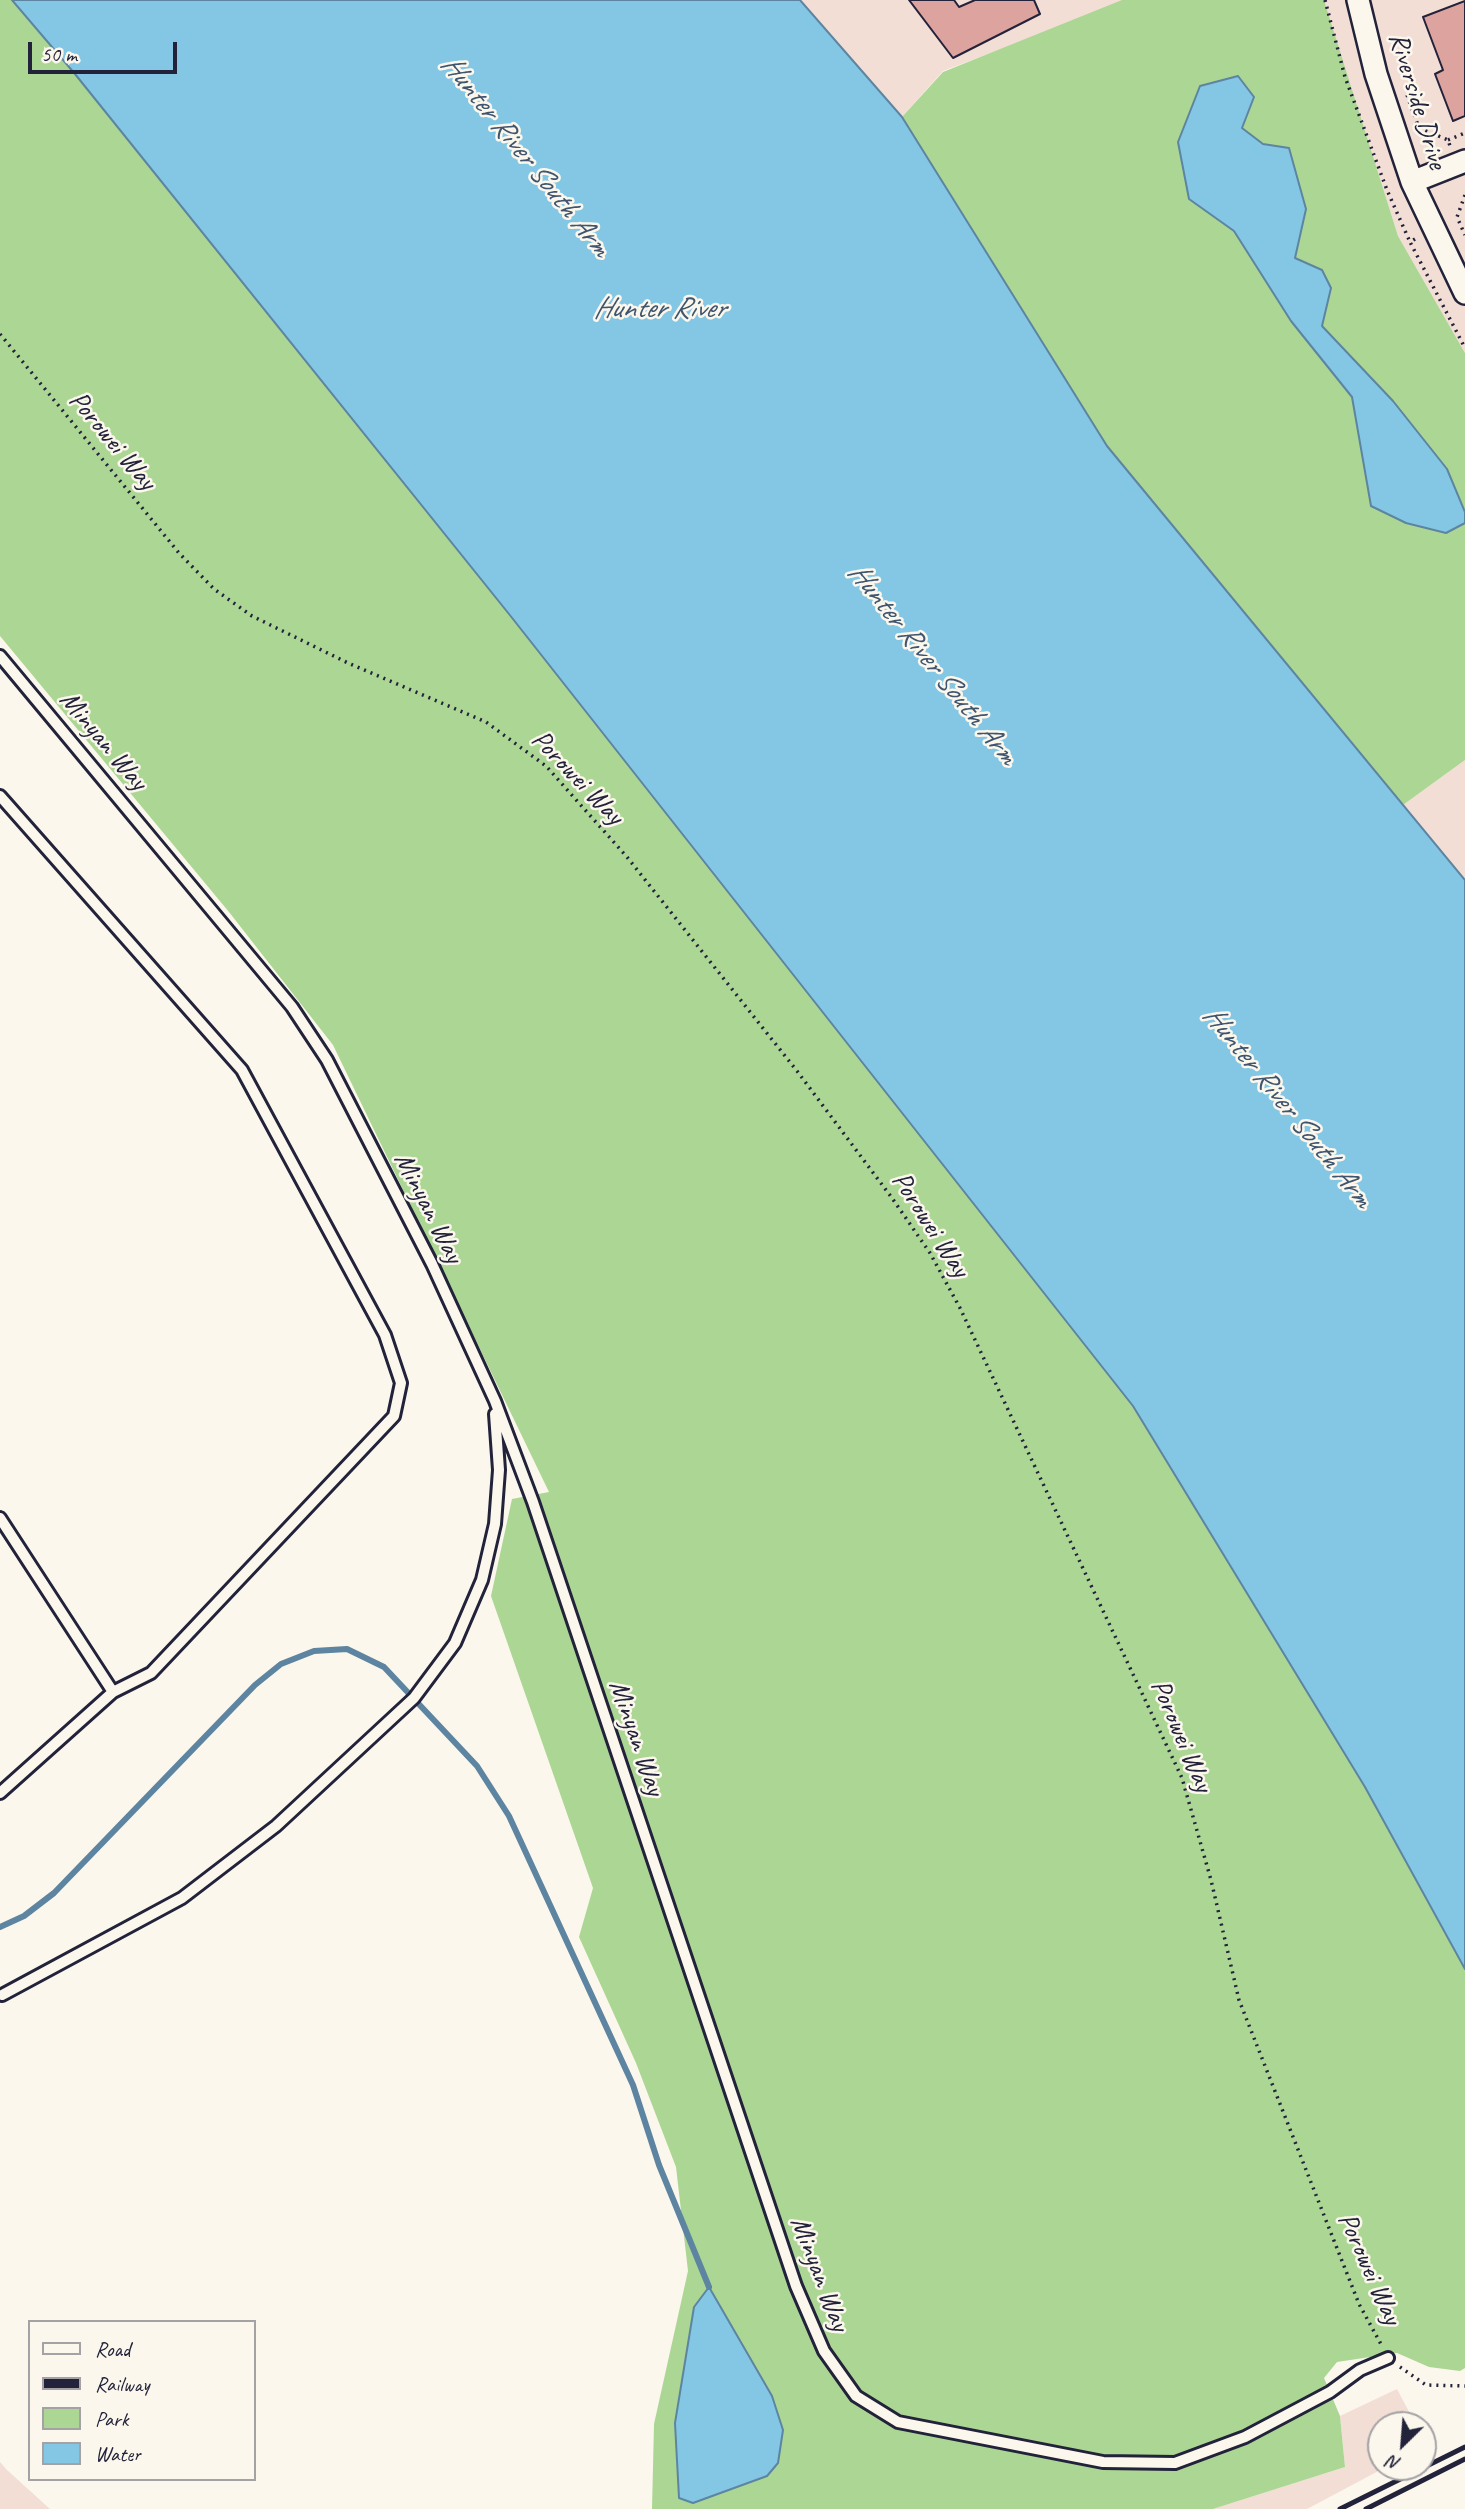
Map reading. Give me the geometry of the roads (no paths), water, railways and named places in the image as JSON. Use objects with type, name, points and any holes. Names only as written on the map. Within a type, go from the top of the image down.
[{"type":"street","name":"Riverside Drive","points":[[1359,0],[1376,74],[1412,182],[1465,293]]},
{"type":"street","points":[[1412,182],[1458,154]]},
{"type":"lane","name":"Minyan Way","points":[[0,656],[292,1007],[327,1060],[413,1228],[495,1401],[533,1502],[796,2286],[824,2351],[856,2396],[898,2422],[1103,2462],[1175,2463],[1245,2437],[1330,2392],[1360,2370],[1388,2358]]},
{"type":"lane","points":[[0,796],[242,1070],[385,1335],[401,1383],[394,1416],[151,1673],[113,1692],[0,1793]]},
{"type":"lane","points":[[2,1995],[182,1898],[276,1826],[414,1698],[455,1643],[482,1580],[495,1524],[499,1470],[495,1401]]},
{"type":"lane","points":[[0,1518],[113,1692]]},
{"type":"water","name":"Hunter River","points":[[12,0],[800,0],[902,117],[1107,446],[1465,880],[1465,1969],[1365,1787],[1133,1406],[509,614],[75,74]]},
{"type":"water","points":[[1238,76],[1254,97],[1242,128],[1263,144],[1289,148],[1306,209],[1295,258],[1322,270],[1331,288],[1322,326],[1393,401],[1447,469],[1465,512],[1465,523],[1446,533],[1406,523],[1371,506],[1352,397],[1291,321],[1234,231],[1189,199],[1178,142],[1200,86]]},
{"type":"water","points":[[709,2287],[772,2396],[783,2430],[778,2463],[767,2476],[693,2503],[679,2498],[675,2423],[694,2307]]},
{"type":"waterway","points":[[0,1927],[24,1916],[54,1893],[255,1685],[281,1664],[314,1651],[347,1649],[384,1667],[477,1766],[509,1816],[633,2085],[659,2165],[709,2287]]},
{"type":"railway","points":[[1340,2509],[1465,2447]]},
{"type":"railway","points":[[1366,2509],[1465,2459]]},
{"type":"water label","name":"Hunter River South Arm","points":[[525,156]]},
{"type":"water label","name":"Hunter River South Arm","points":[[932,664]]},
{"type":"water label","name":"Hunter River South Arm","points":[[1287,1107]]}]
